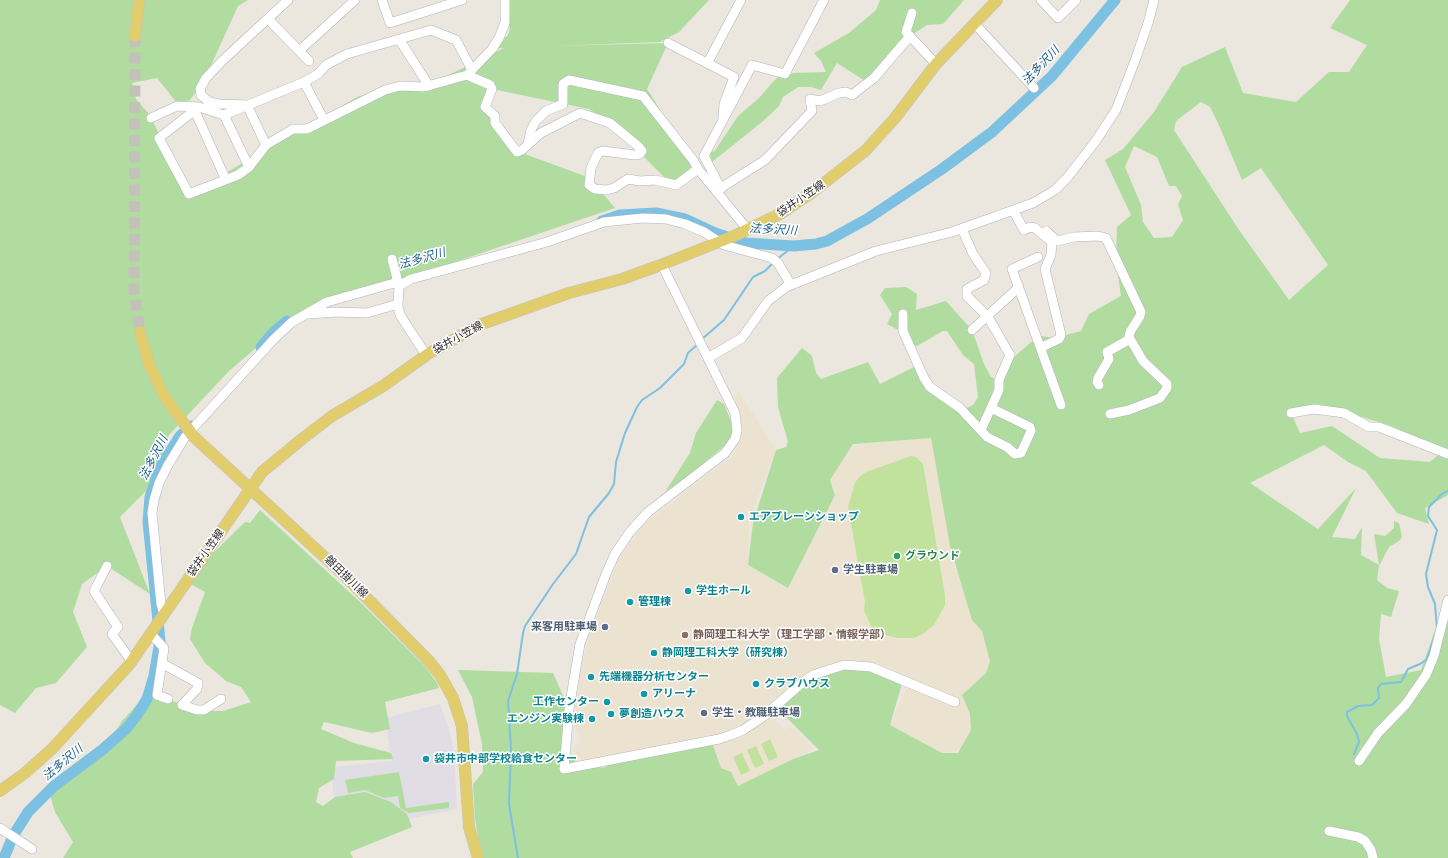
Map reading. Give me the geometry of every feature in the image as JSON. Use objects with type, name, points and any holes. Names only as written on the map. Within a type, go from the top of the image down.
[{"type":"main road","points":[[135,36],[138,0]]},
{"type":"main road","name":"袋井小笠線","points":[[0,790],[25,773],[52,750],[132,662],[262,472],[332,416],[384,386],[426,355],[479,325],[569,292],[622,279],[662,265],[748,230],[780,214],[810,194],[865,151],[895,118],[936,64],[997,0]]},
{"type":"main road","name":"磐田掛川線","points":[[140,332],[149,364],[164,396],[193,436],[296,529],[387,618],[429,661],[447,686],[462,726],[469,827],[478,858]]},
{"type":"street","points":[[247,105],[219,104],[209,102],[200,95],[200,89],[206,78],[288,0]]},
{"type":"street","points":[[299,51],[355,0]]},
{"type":"street","points":[[382,0],[390,23],[462,0]]},
{"type":"street","points":[[196,108],[159,138],[189,194],[238,175],[249,168],[266,144],[294,129],[307,129],[385,90],[400,86],[428,86],[470,72],[492,49],[501,34],[505,23],[505,0]]},
{"type":"street","points":[[708,62],[742,0]]},
{"type":"street","points":[[718,190],[704,156],[752,65],[785,74],[824,0]]},
{"type":"street","points":[[1042,0],[1058,18],[1076,0]]},
{"type":"street","points":[[708,358],[742,338],[768,301],[777,293],[791,285],[869,253],[962,229],[1014,210],[1055,190],[1067,178],[1106,126],[1124,92],[1150,20],[1154,0]]},
{"type":"street","points":[[912,13],[906,32],[936,64]]},
{"type":"street","points":[[268,18],[309,61]]},
{"type":"street","points":[[974,23],[1034,88]]},
{"type":"street","points":[[151,118],[177,106],[196,108],[224,115],[304,82],[318,74],[326,65],[347,54],[431,30],[456,40],[470,72],[490,86],[492,89],[485,107],[495,116],[494,123],[517,152],[541,133],[580,113],[610,123],[642,151],[640,154],[635,155],[603,151],[598,153],[591,168],[589,185],[595,189],[606,190],[614,188],[628,179],[640,181],[655,180],[676,185],[698,169]]},
{"type":"street","points":[[718,190],[764,160],[812,111],[810,99],[820,101],[844,92],[852,95],[874,78],[910,36]]},
{"type":"street","points":[[399,39],[428,86]]},
{"type":"street","points":[[668,43],[708,62],[734,77],[724,104],[722,114],[724,119]]},
{"type":"street","points":[[528,144],[531,130],[536,121],[546,111],[563,104],[563,84],[569,80],[643,96],[694,160],[698,169],[718,190],[748,230]]},
{"type":"street","points":[[304,82],[324,120]]},
{"type":"street","points":[[247,105],[266,144]]},
{"type":"street","points":[[196,108],[226,180]]},
{"type":"street","points":[[224,115],[249,168]]},
{"type":"street","points":[[1014,210],[1024,230],[1030,227],[1036,228],[1052,242],[1051,256],[1045,268],[1061,335],[1059,339],[1042,347]]},
{"type":"street","points":[[164,614],[161,604],[152,513],[159,483],[185,437],[284,328],[307,314],[330,302],[547,242],[604,222],[623,219],[643,218],[678,222],[704,232],[719,241],[772,258],[778,263],[791,285]]},
{"type":"street","points":[[962,229],[973,254],[986,273],[984,280],[967,289],[966,296],[988,317],[1010,355],[999,380],[999,390],[982,430]]},
{"type":"street","points":[[1043,234],[1046,232],[1057,241],[1074,237],[1098,236],[1106,238],[1141,312],[1130,332],[1130,339],[1143,361],[1167,384],[1167,388],[1160,398],[1129,410],[1110,414]]},
{"type":"street","points":[[1038,257],[1012,269],[1042,347],[1061,405]]},
{"type":"street","points":[[392,259],[399,284],[398,304],[400,315],[426,355]]},
{"type":"street","points":[[662,265],[735,413],[737,423],[735,439],[725,453],[648,512],[629,533],[615,554],[580,644],[569,708],[564,769],[719,739],[731,735],[743,730],[764,716],[813,675],[844,665],[864,665],[875,668],[956,702]]},
{"type":"street","points":[[972,330],[988,317],[1019,287]]},
{"type":"street","points":[[330,302],[339,312]]},
{"type":"street","points":[[307,314],[339,312],[366,313],[398,304]]},
{"type":"street","points":[[903,314],[903,331],[924,378],[935,392],[960,408],[987,437],[1007,447],[1015,454],[1021,453],[1031,430],[1030,427],[991,408]]},
{"type":"street","points":[[1099,385],[1098,378],[1109,359],[1107,352],[1130,339]]},
{"type":"street","points":[[1291,413],[1314,409],[1344,413],[1369,427],[1379,427],[1448,454]]},
{"type":"street","points":[[107,566],[94,591],[118,627],[112,634],[132,662]]},
{"type":"street","points":[[1358,761],[1378,733],[1406,704],[1426,675],[1435,651],[1448,600]]},
{"type":"street","points":[[151,634],[164,648],[163,664],[157,695],[168,699]]},
{"type":"street","points":[[163,664],[198,683],[197,689],[182,705],[197,710],[204,710],[221,699]]},
{"type":"street","points":[[0,828],[32,849]]},
{"type":"street","points":[[1329,830],[1358,837],[1365,841],[1371,850],[1373,858]]},
{"type":"shaded area","points":[[739,392],[776,450],[749,520],[748,566],[788,588],[837,490],[830,480],[850,449],[855,446],[923,431],[931,438],[955,572],[992,566],[990,661],[986,673],[962,695],[970,714],[971,730],[960,750],[942,753],[890,725],[911,678],[867,661],[849,660],[826,665],[811,671],[765,710],[785,730],[790,725],[814,749],[737,786],[731,773],[721,768],[706,736],[583,760],[572,751],[581,740],[574,722],[581,668],[593,624],[621,555],[644,524],[730,458],[741,441],[743,430],[735,399]]},
{"type":"shaded area","points":[[440,704],[449,728],[454,751],[457,809],[400,821],[392,811],[391,801],[335,809],[331,767],[392,761],[385,718]]},
{"type":"green space","points":[[0,0],[248,0],[238,6],[204,81],[190,100],[177,103],[157,78],[132,83],[136,99],[149,114],[189,194],[359,96],[424,87],[504,48],[492,49],[508,35],[510,29],[505,12],[506,0],[709,0],[679,32],[660,42],[554,46],[668,43],[647,89],[695,164],[671,184],[613,126],[589,109],[492,89],[485,107],[514,150],[590,178],[615,208],[437,268],[327,302],[277,330],[229,371],[169,435],[153,484],[120,517],[150,594],[107,566],[82,584],[73,612],[87,647],[56,683],[36,688],[15,713],[0,705]]},
{"type":"green space","points":[[880,0],[964,0],[943,24],[927,25],[910,36],[868,83],[837,63],[821,90],[811,87],[798,87],[783,97],[779,106],[762,122],[712,162],[708,147],[714,152],[738,116],[759,98],[782,73],[781,80],[783,74],[787,76],[793,73],[826,72],[821,61],[814,53],[849,33],[876,10]]},
{"type":"green space","points":[[1350,0],[1448,0],[1448,451],[1389,425],[1318,404],[1291,413],[1300,433],[1332,426],[1380,458],[1430,462],[1438,455],[1448,458],[1448,495],[1425,508],[1429,524],[1397,513],[1366,471],[1348,462],[1324,445],[1250,483],[1318,529],[1356,488],[1332,537],[1355,539],[1362,527],[1361,555],[1379,565],[1374,534],[1385,536],[1394,528],[1394,521],[1399,523],[1402,537],[1399,541],[1389,547],[1379,566],[1377,580],[1387,588],[1399,591],[1391,617],[1381,614],[1379,639],[1386,677],[1421,670],[1440,616],[1448,617],[1448,858],[484,858],[475,819],[473,784],[483,772],[482,744],[472,697],[458,670],[553,673],[569,709],[568,754],[575,761],[603,768],[624,757],[711,740],[721,768],[731,772],[738,786],[793,759],[819,750],[776,707],[813,675],[853,665],[903,680],[890,725],[942,753],[958,753],[971,730],[970,714],[962,695],[986,673],[990,661],[982,631],[972,620],[950,546],[931,438],[853,444],[830,480],[835,495],[788,588],[748,565],[753,523],[776,450],[786,447],[788,442],[778,407],[777,378],[802,348],[812,356],[816,373],[821,379],[868,362],[880,384],[918,365],[930,387],[962,410],[973,405],[978,397],[974,364],[963,355],[947,331],[943,331],[917,346],[909,344],[900,331],[887,324],[892,314],[880,295],[885,288],[906,287],[917,294],[916,310],[946,301],[972,330],[984,364],[991,377],[999,380],[978,426],[1013,358],[1030,343],[1041,336],[1054,338],[1081,331],[1089,314],[1121,296],[1116,262],[1117,227],[1131,215],[1105,160],[1123,149],[1154,112],[1182,67],[1225,47],[1243,93],[1296,102],[1329,72],[1349,72],[1367,45],[1330,28]],"holes":[[[1201,102],[1210,107],[1242,180],[1261,168],[1328,265],[1289,300],[1239,230],[1174,130],[1176,121]],[[1134,146],[1157,157],[1169,186],[1176,186],[1182,196],[1178,204],[1183,220],[1172,237],[1154,238],[1143,222],[1141,205],[1125,167]]]},
{"type":"green space","points":[[717,400],[724,404],[731,421],[732,433],[728,443],[688,476],[665,492],[690,453],[696,433]]},
{"type":"green space","name":"グラウンド","points":[[911,456],[916,457],[923,464],[945,595],[945,605],[934,625],[924,633],[914,638],[898,638],[874,632],[864,611],[865,602],[848,507],[855,483],[859,477],[866,472]]},
{"type":"green space","points":[[260,510],[360,602],[425,666],[437,683],[439,688],[385,702],[390,729],[372,733],[324,722],[321,729],[354,743],[391,753],[393,759],[336,761],[334,779],[319,788],[316,802],[323,806],[335,797],[365,792],[391,802],[407,814],[412,827],[350,852],[353,858],[63,858],[73,842],[55,812],[50,795],[102,753],[122,721],[146,695],[153,695],[204,711],[223,711],[251,702],[241,687],[226,681],[205,663],[190,639],[192,628],[205,592],[189,583],[207,559],[245,522],[250,523]]},
{"type":"green space","points":[[770,739],[778,757],[769,761],[761,744]]},
{"type":"green space","points":[[756,746],[764,764],[755,768],[747,750]]},
{"type":"green space","points":[[742,753],[750,771],[741,775],[733,757]]},
{"type":"green space","points":[[399,772],[406,808],[449,802],[449,808],[409,813],[400,808],[398,796],[384,798],[365,790],[348,793],[345,780]]},
{"type":"waterway","name":"法多沢川","points":[[602,221],[620,215],[656,213],[685,219],[715,233],[746,243],[794,246],[816,244],[827,241],[867,219],[942,169],[992,132],[1052,76],[1115,0]]},
{"type":"waterway","points":[[777,259],[794,246]]},
{"type":"waterway","points":[[702,339],[724,320],[753,277],[765,271],[774,262]]},
{"type":"waterway","name":"法多沢川","points":[[261,347],[272,334],[287,321]]},
{"type":"waterway","points":[[518,858],[509,804],[511,749],[508,701],[517,674],[525,626],[553,584],[576,554],[589,517],[609,493],[614,484],[616,462],[625,433],[637,407],[642,400],[660,388],[684,364],[688,353],[698,344]]},
{"type":"waterway","name":"法多沢川","points":[[4,858],[13,836],[28,812],[54,786],[102,750],[127,728],[147,699],[154,676],[160,641],[148,522],[150,497],[160,468],[180,436],[191,426]]},
{"type":"waterway","points":[[1437,629],[1435,604],[1428,587],[1426,574],[1437,530],[1428,516],[1429,507],[1442,494],[1448,491]]},
{"type":"waterway","points":[[1354,754],[1359,742],[1357,734],[1347,716],[1347,712],[1358,706],[1372,705],[1379,698],[1378,688],[1381,684],[1401,682],[1408,669],[1427,659],[1435,635]]},
{"type":"tunnel","points":[[135,36],[134,292],[140,332]]},
{"type":"place","name":"エアプレーンショップ","points":[[741,517]]},
{"type":"place","name":"グラウンド","points":[[897,556]]},
{"type":"place","name":"学生駐車場","points":[[835,570]]},
{"type":"place","name":"学生ホール","points":[[688,591]]},
{"type":"place","name":"管理棟","points":[[630,602]]},
{"type":"place","name":"来客用駐車場","points":[[605,627]]},
{"type":"place","name":"静岡理工科大学（理工学部・情報学部）","points":[[685,635]]},
{"type":"place","name":"静岡理工科大学（研究棟）","points":[[654,653]]},
{"type":"place","name":"先端機器分析センター","points":[[591,677]]},
{"type":"place","name":"クラブハウス","points":[[756,684]]},
{"type":"place","name":"アリーナ","points":[[644,694]]},
{"type":"place","name":"工作センター","points":[[607,702]]},
{"type":"place","name":"学生・教職駐車場","points":[[704,713]]},
{"type":"place","name":"夢創造ハウス","points":[[611,714]]},
{"type":"place","name":"エンジン実験棟","points":[[592,719]]},
{"type":"place","name":"袋井市中部学校給食センター","points":[[426,759]]}]
